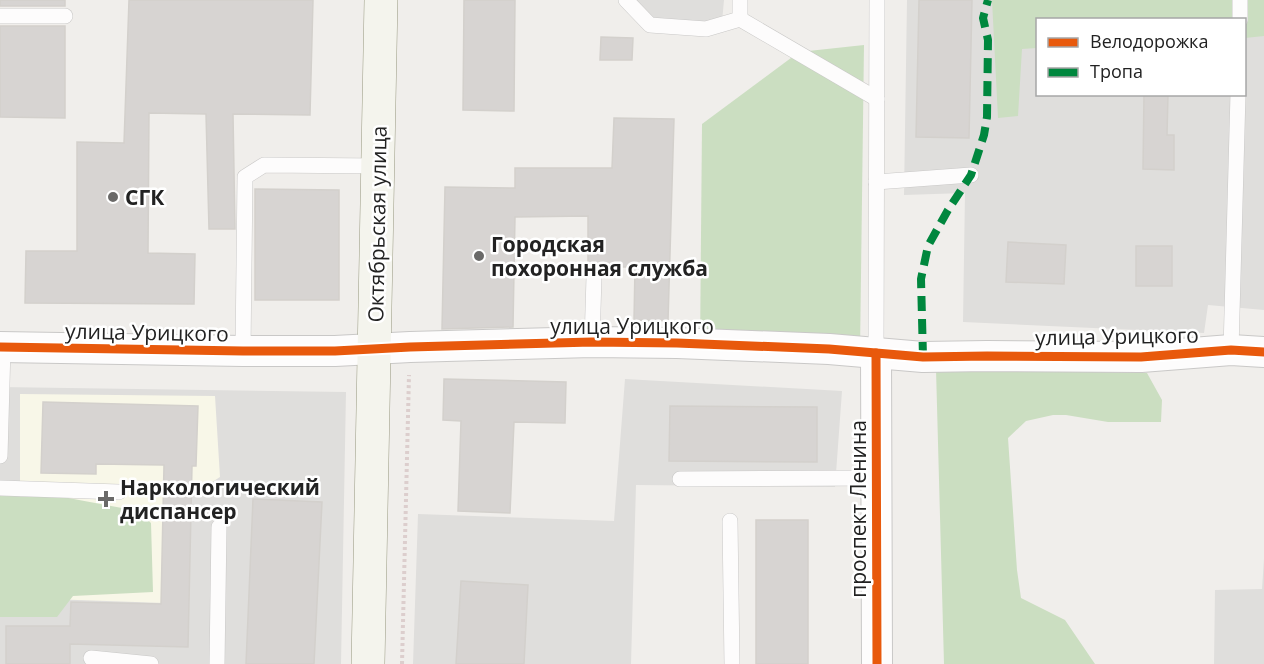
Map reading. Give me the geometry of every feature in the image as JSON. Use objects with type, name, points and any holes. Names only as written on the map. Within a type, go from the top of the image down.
[{"type":"main road","name":"Октябрьская улица","points":[[368,664],[381,0]]},
{"type":"street","name":"улица Урицкого","points":[[1,347],[335,351],[592,342],[688,343],[829,349],[923,357],[1141,357],[1231,350],[1264,352]]},
{"type":"street","name":"проспект Ленина","points":[[876,353],[877,664]]},
{"type":"lane","points":[[626,0],[650,25],[706,29],[740,19],[877,99]]},
{"type":"lane","points":[[740,0],[740,19]]},
{"type":"lane","points":[[876,353],[877,0]]},
{"type":"lane","points":[[1240,0],[1240,18]]},
{"type":"lane","points":[[0,16],[65,16]]},
{"type":"lane","points":[[1231,350],[1238,96]]},
{"type":"lane","points":[[243,351],[245,177],[264,165],[378,166]]},
{"type":"lane","points":[[876,182],[971,175]]},
{"type":"lane","points":[[592,342],[594,277]]},
{"type":"lane","points":[[0,456],[1,347]]},
{"type":"lane","points":[[680,479],[876,478]]},
{"type":"lane","points":[[0,488],[119,492]]},
{"type":"lane","points":[[730,521],[732,664]]},
{"type":"lane","points":[[218,664],[219,527]]},
{"type":"lane","points":[[91,658],[151,664]]},
{"type":"path","points":[[402,664],[410,347]]},
{"type":"shaded area","points":[[636,0],[724,0],[722,22],[650,25]]},
{"type":"shaded area","points":[[907,0],[1264,0],[1264,310],[1208,305],[1204,333],[963,322],[965,193],[904,195]]},
{"type":"shaded area","points":[[625,379],[842,391],[835,487],[636,485],[631,664],[413,664],[418,514],[614,521]]},
{"type":"shaded area","points":[[0,387],[346,392],[341,664],[0,664]]},
{"type":"shaded area","name":"Наркологический диспансер","points":[[20,394],[215,396],[220,477],[192,495],[190,504],[163,504],[164,603],[20,598]]},
{"type":"shaded area","points":[[1264,559],[1264,664],[1214,664],[1215,590],[1262,589]]},
{"type":"green space","points":[[992,0],[1264,0],[1264,36],[1246,38],[1246,18],[1036,18],[1036,48],[1022,49],[1018,116],[998,118]]},
{"type":"green space","points":[[864,45],[860,353],[700,349],[702,124],[799,52]]},
{"type":"green space","points":[[936,369],[1147,373],[1162,400],[1161,422],[1108,422],[1053,415],[1026,421],[1008,438],[1021,598],[1065,620],[1095,664],[944,664]]},
{"type":"green space","points":[[0,496],[63,497],[138,511],[151,523],[153,592],[73,596],[57,617],[0,617]]},
{"type":"building","points":[[0,0],[65,0],[65,6],[0,6]]},
{"type":"building","points":[[129,0],[313,0],[310,115],[233,114],[235,229],[209,229],[206,114],[149,113],[148,253],[195,254],[194,304],[25,303],[26,251],[77,251],[77,142],[124,143]]},
{"type":"building","points":[[464,0],[515,0],[514,111],[463,110]]},
{"type":"building","points":[[919,0],[972,0],[969,138],[916,137]]},
{"type":"building","points":[[0,26],[65,26],[65,118],[0,117]]},
{"type":"building","points":[[601,37],[633,38],[632,60],[600,60]]},
{"type":"building","points":[[1144,96],[1168,96],[1167,135],[1174,135],[1174,170],[1143,169]]},
{"type":"building","points":[[614,118],[674,119],[668,321],[634,320],[635,267],[588,267],[588,216],[515,217],[513,327],[442,329],[445,187],[515,188],[515,168],[612,168]]},
{"type":"building","points":[[255,189],[339,190],[339,300],[255,300]]},
{"type":"building","points":[[1008,242],[1066,245],[1064,284],[1006,282]]},
{"type":"building","points":[[1136,246],[1172,246],[1172,286],[1136,286]]},
{"type":"building","points":[[444,379],[566,382],[565,423],[514,422],[510,513],[458,511],[461,421],[443,420]]},
{"type":"building","points":[[43,402],[198,406],[196,466],[192,466],[188,647],[70,644],[70,664],[6,664],[6,626],[70,626],[71,602],[161,604],[164,465],[96,464],[96,474],[41,473]]},
{"type":"building","points":[[670,406],[817,407],[817,462],[669,461]]},
{"type":"building","points":[[253,499],[322,502],[314,664],[246,664]]},
{"type":"building","points":[[756,520],[808,520],[808,664],[756,664]]},
{"type":"building","points":[[461,581],[528,585],[524,664],[456,664]]},
{"type":"marked path","points":[[923,357],[921,279],[928,246],[971,175],[984,135],[987,117],[988,40],[983,18],[988,0]]},
{"type":"cycle path","points":[[0,347],[335,351],[592,342],[829,349],[923,357],[1141,357],[1231,350],[1264,352]]},
{"type":"cycle path","points":[[876,353],[877,664]]},
{"type":"place","name":"СГК","points":[[113,197]]},
{"type":"place","name":"Городская похоронная служба","points":[[479,256]]},
{"type":"place","name":"Наркологический диспансер","points":[[106,499]]}]
